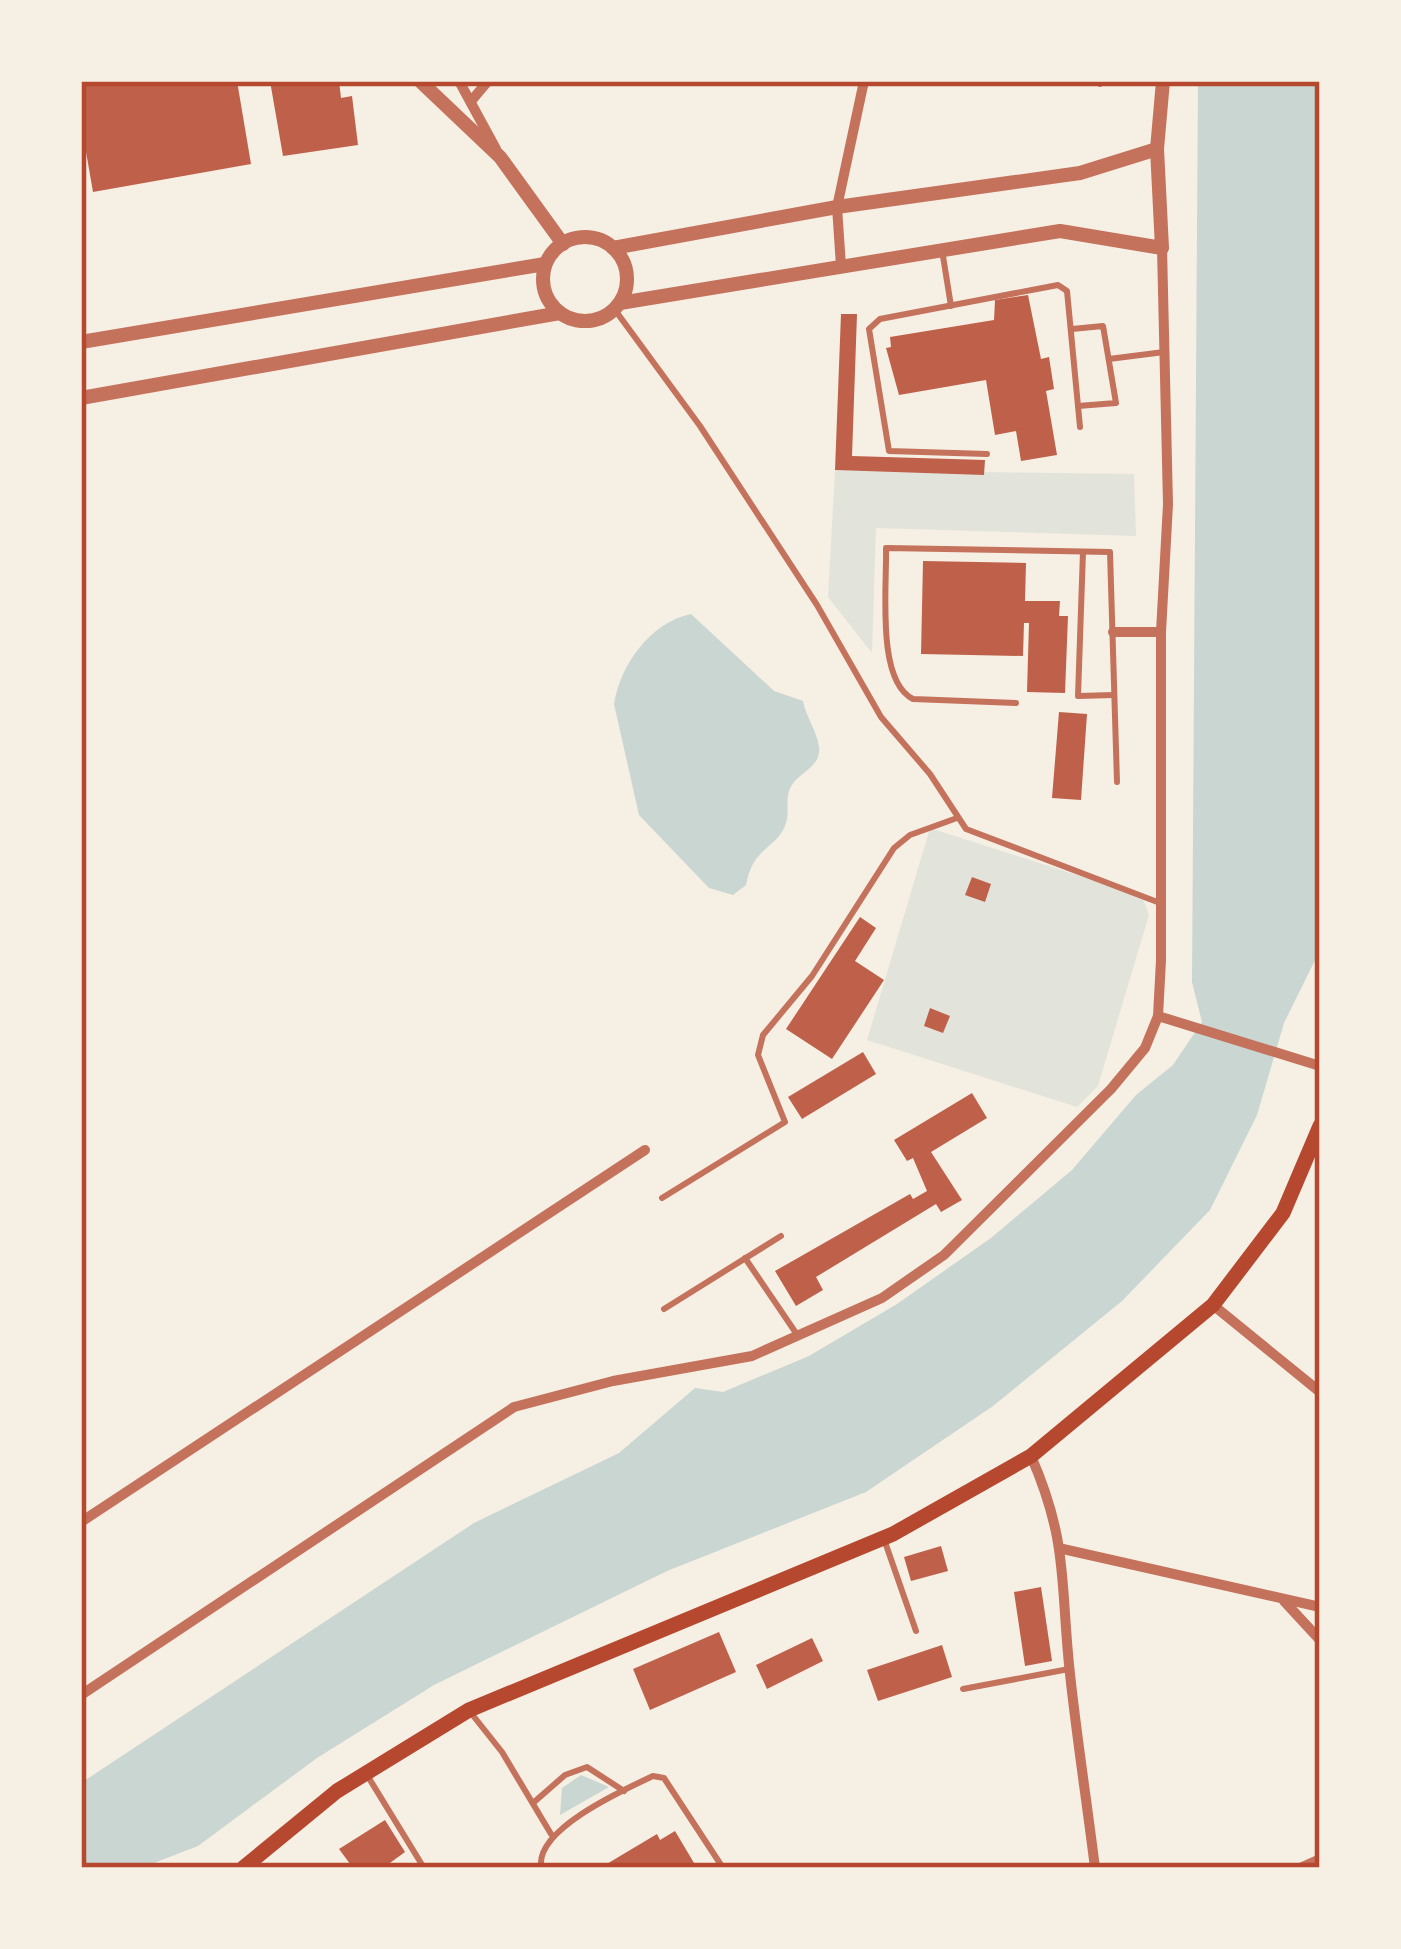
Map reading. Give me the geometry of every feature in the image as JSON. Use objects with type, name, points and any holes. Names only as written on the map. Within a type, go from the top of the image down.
[{"type":"main road","points":[[243,1868],[337,1791],[469,1711],[884,1538],[1031,1456],[1213,1305],[1283,1213],[1320,1126]]},
{"type":"street","points":[[420,81],[500,158],[563,244]]},
{"type":"street","points":[[459,81],[500,158]]},
{"type":"street","points":[[472,100],[488,81]]},
{"type":"street","points":[[841,266],[837,207],[864,81]]},
{"type":"street","points":[[81,1695],[514,1406],[613,1381],[752,1356],[800,1339],[882,1298],[944,1255],[1112,1089],[1145,1048],[1158,1016],[1162,904],[1161,632],[1168,504],[1157,149],[1163,81]]},
{"type":"street","points":[[613,248],[837,207],[1080,173],[1157,149]]},
{"type":"street","points":[[618,306],[628,275],[613,248],[591,237],[563,244],[545,264],[542,283],[560,313],[579,322],[598,320],[618,306],[1060,230],[1162,248]]},
{"type":"street","points":[[81,342],[545,264]]},
{"type":"street","points":[[81,398],[560,313]]},
{"type":"street","points":[[1112,632],[1161,632]]},
{"type":"street","points":[[1158,1016],[1320,1066]]},
{"type":"street","points":[[81,1522],[645,1150]]},
{"type":"street","points":[[1213,1305],[1320,1392]]},
{"type":"street","points":[[1031,1456],[1054,1509],[1063,1549],[1069,1669],[1095,1868]]},
{"type":"street","points":[[1063,1549],[1320,1607]]},
{"type":"street","points":[[1282,1598],[1320,1640]]},
{"type":"street","points":[[1300,1868],[1320,1859]]},
{"type":"lane","points":[[942,250],[951,306]]},
{"type":"lane","points":[[987,454],[889,451],[869,329],[880,319],[1058,285],[1067,291],[1080,427]]},
{"type":"lane","points":[[618,306],[844,647],[881,717],[930,774],[965,829],[1162,904]]},
{"type":"lane","points":[[1071,329],[1103,326],[1116,403],[1078,406]]},
{"type":"lane","points":[[1109,358],[1164,352]]},
{"type":"lane","points":[[1016,704],[914,699],[899,692],[890,673],[886,548],[1110,552],[1117,782]]},
{"type":"lane","points":[[1083,552],[1078,696],[1114,695]]},
{"type":"lane","points":[[662,1198],[785,1122],[758,1055],[763,1035],[812,976],[894,848],[910,835],[957,818]]},
{"type":"lane","points":[[664,1309],[781,1236]]},
{"type":"lane","points":[[745,1258],[800,1339]]},
{"type":"lane","points":[[884,1538],[916,1631]]},
{"type":"lane","points":[[963,1689],[1069,1669]]},
{"type":"lane","points":[[469,1711],[551,1834]]},
{"type":"lane","points":[[533,1804],[565,1775],[587,1767],[624,1791]]},
{"type":"lane","points":[[367,1775],[424,1868]]},
{"type":"lane","points":[[541,1866],[540,1850],[551,1834],[652,1776],[664,1778],[723,1868]]},
{"type":"shaded area","points":[[1198,81],[1320,81],[1320,950],[1284,1023],[1257,1115],[1210,1210],[1122,1301],[993,1406],[866,1492],[667,1571],[434,1685],[317,1758],[198,1846],[141,1868],[81,1868],[81,1783],[474,1523],[619,1453],[695,1388],[723,1392],[809,1356],[897,1304],[991,1238],[1072,1170],[1136,1095],[1173,1065],[1202,1022],[1192,982]]},
{"type":"shaded area","points":[[835,470],[1134,474],[1136,536],[876,528],[872,653],[828,597]]},
{"type":"shaded area","points":[[691,614],[774,691],[803,701],[819,747],[814,764],[790,790],[782,831],[754,862],[746,885],[733,895],[709,888],[639,815],[614,704],[623,675],[640,647],[663,626]]},
{"type":"shaded area","points":[[930,828],[1142,896],[1149,915],[1098,1086],[1077,1107],[867,1040]]},
{"type":"shaded area","points":[[581,1775],[609,1787],[560,1815],[562,1788]]},
{"type":"building","points":[[81,81],[237,81],[251,164],[93,192],[81,123]]},
{"type":"building","points":[[270,81],[339,81],[341,98],[352,96],[358,145],[283,156]]},
{"type":"building","points":[[1028,295],[1041,359],[1049,357],[1054,389],[1046,391],[1057,455],[1021,461],[1016,431],[995,435],[986,380],[899,395],[886,348],[891,347],[890,337],[994,320],[995,300]]},
{"type":"building","points":[[841,314],[857,314],[852,456],[985,460],[984,475],[835,470]]},
{"type":"building","points":[[923,561],[1026,563],[1025,601],[1060,601],[1059,616],[1068,616],[1065,693],[1027,692],[1029,623],[1024,623],[1023,656],[921,654]]},
{"type":"building","points":[[1059,712],[1087,714],[1081,800],[1052,798]]},
{"type":"building","points":[[972,877],[991,884],[985,902],[965,895]]},
{"type":"building","points":[[860,917],[876,928],[855,961],[884,980],[832,1059],[786,1029]]},
{"type":"building","points":[[930,1008],[950,1016],[943,1033],[924,1026]]},
{"type":"building","points":[[863,1052],[876,1074],[802,1119],[788,1097]]},
{"type":"building","points":[[972,1093],[987,1118],[931,1152],[962,1200],[941,1212],[936,1204],[816,1277],[823,1290],[796,1306],[775,1271],[910,1194],[913,1199],[927,1191],[913,1158],[907,1161],[894,1140]]},
{"type":"building","points":[[941,1546],[948,1571],[911,1581],[904,1557]]},
{"type":"building","points":[[1041,1587],[1052,1661],[1025,1666],[1014,1592]]},
{"type":"building","points":[[719,1632],[736,1672],[650,1710],[633,1669]]},
{"type":"building","points":[[812,1638],[823,1661],[767,1689],[756,1665]]},
{"type":"building","points":[[942,1645],[952,1677],[878,1701],[867,1670]]},
{"type":"building","points":[[385,1820],[405,1852],[383,1868],[353,1868],[339,1849]]},
{"type":"building","points":[[675,1831],[697,1868],[600,1868],[657,1834],[660,1840]]}]
